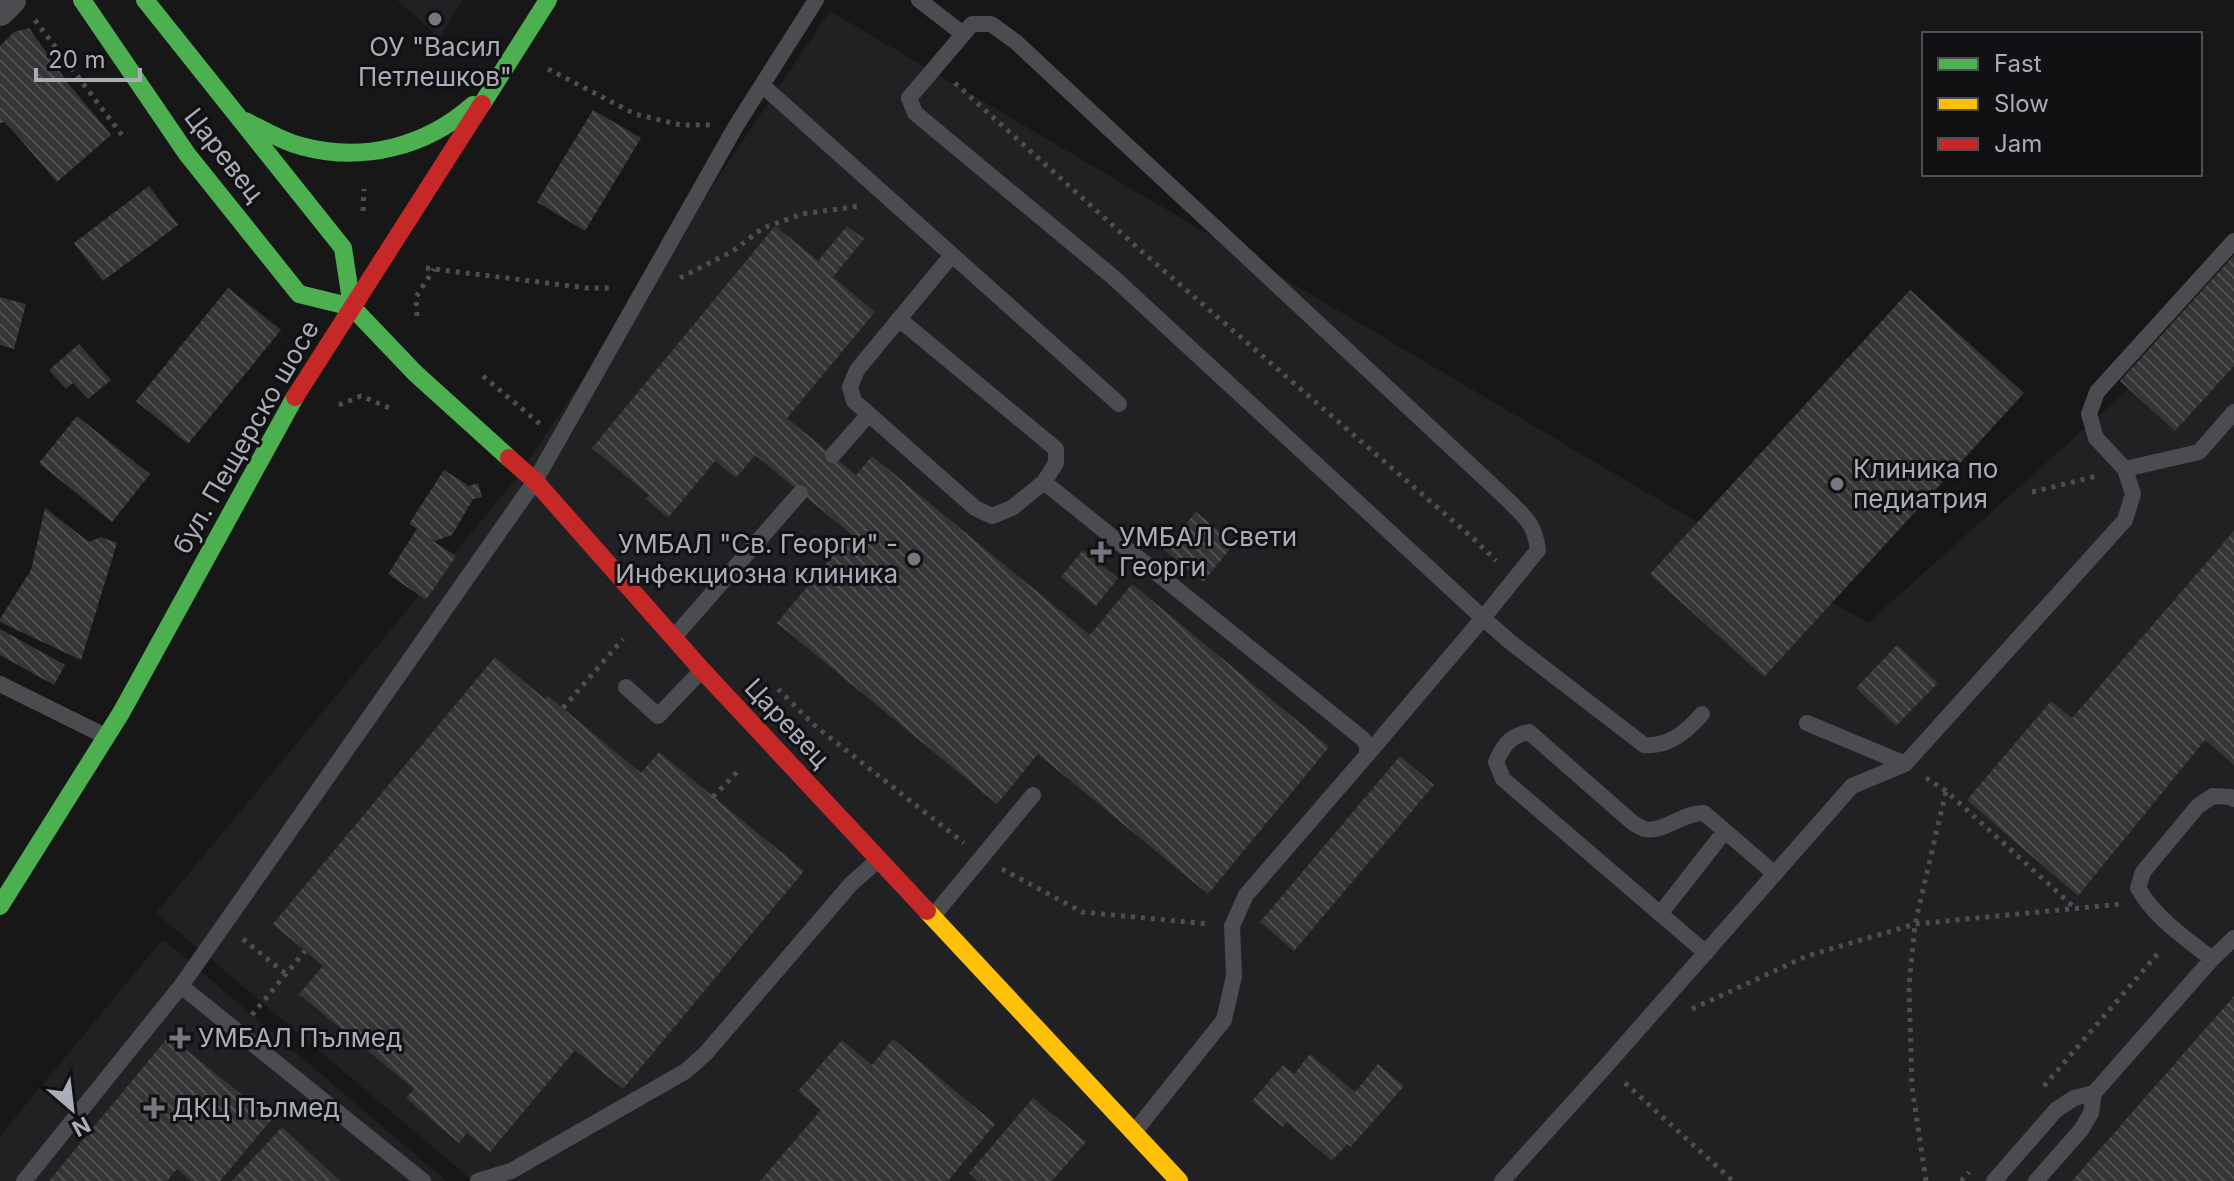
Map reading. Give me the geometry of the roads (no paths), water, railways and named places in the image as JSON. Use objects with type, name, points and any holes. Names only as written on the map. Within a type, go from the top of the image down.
[{"type":"main road","name":"Царевец","points":[[82,0],[187,154],[299,294],[352,307],[415,373],[535,481],[702,670],[1179,1181]]},
{"type":"main road","name":"Царевец","points":[[145,0],[343,248],[352,307]]},
{"type":"main road","name":"бул. Пещерско шосе","points":[[0,906],[107,737],[298,391],[548,0]]},
{"type":"main road","points":[[239,117],[280,139],[320,150],[370,153],[405,146],[446,127],[491,91]]},
{"type":"street","points":[[0,11],[11,0]]},
{"type":"lane","points":[[24,1181],[181,986],[535,481],[736,126],[816,0]]},
{"type":"lane","points":[[919,0],[963,34]]},
{"type":"lane","points":[[1134,1132],[1224,1020],[1234,976],[1232,926],[1246,895],[1483,618],[1538,550],[1535,531],[1508,500],[1016,42],[991,24],[972,24],[909,98],[915,113],[1113,277],[1483,618],[1509,641],[1644,745],[1656,746],[1681,735],[1702,714]]},
{"type":"lane","points":[[762,85],[1119,404]]},
{"type":"lane","points":[[1502,1181],[1852,786],[1905,764],[2125,520],[2133,494],[2125,469],[2096,438],[2089,414],[2097,392],[2234,241]]},
{"type":"lane","points":[[899,319],[1056,449],[1056,463],[1044,482],[1012,508],[992,516],[975,508],[854,401],[850,387],[857,370],[899,319],[952,255]]},
{"type":"lane","points":[[2125,469],[2199,452],[2234,412]]},
{"type":"lane","points":[[833,455],[869,414]]},
{"type":"lane","points":[[1044,482],[1363,739],[1367,755]]},
{"type":"lane","points":[[673,638],[800,493]]},
{"type":"lane","points":[[626,687],[658,716],[702,670]]},
{"type":"lane","points":[[0,684],[107,737]]},
{"type":"lane","points":[[1807,723],[1905,764]]},
{"type":"lane","points":[[1706,953],[1503,779],[1496,762],[1501,750],[1515,735],[1529,732],[1633,823],[1644,829],[1655,829],[1694,812],[1704,813],[1775,874]]},
{"type":"lane","points":[[933,916],[1033,795]]},
{"type":"lane","points":[[2212,959],[2176,932],[2146,902],[2138,888],[2143,872],[2198,806],[2213,796],[2234,799]]},
{"type":"lane","points":[[1660,914],[1725,831]]},
{"type":"lane","points":[[478,1181],[511,1171],[686,1071],[706,1053],[851,884],[879,859]]},
{"type":"lane","points":[[2036,1181],[2081,1130],[2091,1113],[2094,1093],[2234,938]]},
{"type":"lane","points":[[181,986],[423,1181]]},
{"type":"lane","points":[[1994,1181],[2056,1110],[2074,1098],[2094,1093]]},
{"type":"place","name":"ОУ \"Васил Петлешков\"","points":[[435,19]]},
{"type":"place","name":"Клиника по педиатрия","points":[[1837,484]]},
{"type":"place","name":"УМБАЛ Свети Георги","points":[[1101,552]]},
{"type":"place","name":"УМБАЛ \"Св. Георги\" - Инфекциозна клиника","points":[[914,559]]},
{"type":"place","name":"УМБАЛ Пълмед","points":[[180,1038]]},
{"type":"place","name":"ДКЦ Пълмед","points":[[154,1108]]}]
